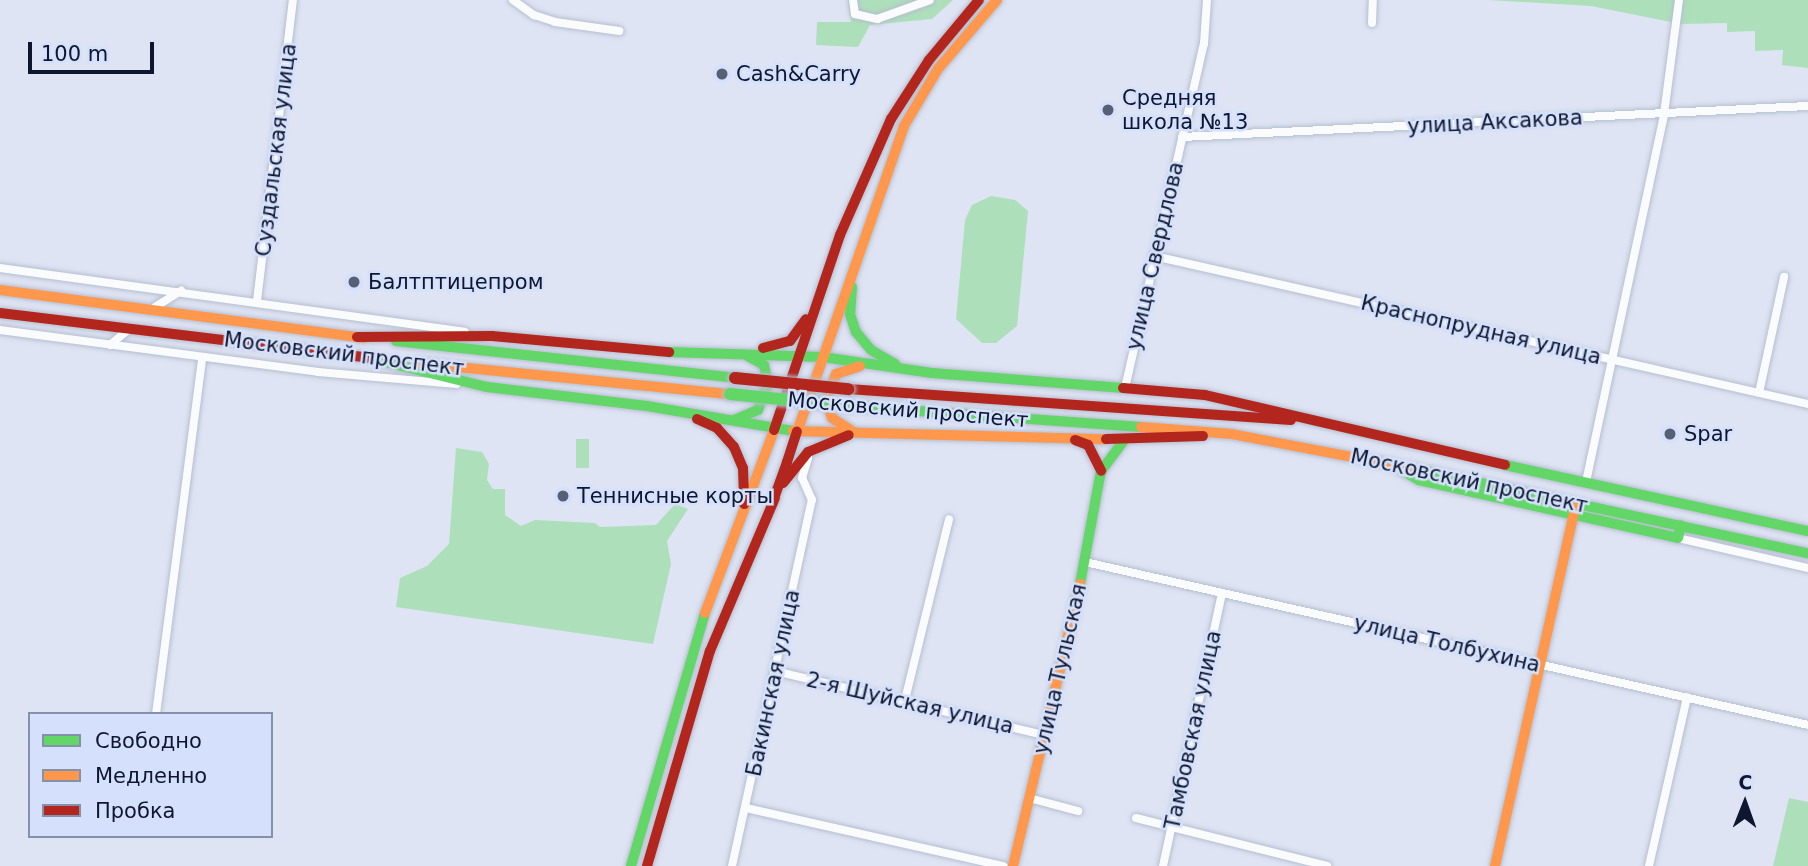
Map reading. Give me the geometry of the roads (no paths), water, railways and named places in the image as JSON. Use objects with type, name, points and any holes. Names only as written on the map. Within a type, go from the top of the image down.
[{"type":"main road","points":[[631,866],[699,629],[744,516],[840,235],[891,119],[929,60],[979,0]]},
{"type":"main road","points":[[647,866],[710,651],[772,504],[897,142],[915,106],[947,56],[997,0]]},
{"type":"main road","points":[[858,252],[850,305],[856,332],[871,350],[912,371]]},
{"type":"main road","name":"Московский проспект","points":[[0,290],[155,307],[356,337],[735,378],[848,389],[1298,420],[1808,531]]},
{"type":"main road","points":[[738,353],[790,341],[819,295]]},
{"type":"main road","name":"Московский проспект","points":[[0,313],[365,357],[849,406],[1225,434],[1391,464],[1575,510],[1679,532],[1808,553]]},
{"type":"main road","points":[[356,337],[492,336],[599,348],[823,357],[912,371],[1231,399],[1298,420]]},
{"type":"main road","points":[[723,422],[756,412],[768,384],[763,363],[738,353]]},
{"type":"main road","points":[[365,357],[487,387],[681,412],[774,430],[1124,440],[1225,434]]},
{"type":"main road","points":[[855,433],[829,414],[829,391],[842,369],[878,365]]},
{"type":"main road","points":[[681,412],[717,428],[734,447],[743,473],[744,516]]},
{"type":"main road","points":[[772,504],[790,472],[815,448],[855,433]]},
{"type":"main road","points":[[1069,439],[1088,445],[1101,471],[1124,440]]},
{"type":"main road","name":"улица Тульская","points":[[1013,866],[1086,562],[1101,471]]},
{"type":"main road","points":[[1495,866],[1571,539],[1575,510],[1594,520],[1679,532]]},
{"type":"main road","points":[[1571,539],[1585,523],[1594,520]]},
{"type":"street","name":"Суздальская улица","points":[[257,301],[293,0]]},
{"type":"street","points":[[513,0],[555,22],[620,31]]},
{"type":"street","points":[[853,0],[855,14],[863,18],[877,19],[926,2]]},
{"type":"street","name":"улица Свердлова","points":[[1125,388],[1204,44],[1207,0]]},
{"type":"street","points":[[1372,23],[1373,0]]},
{"type":"street","points":[[1586,482],[1664,114],[1679,0]]},
{"type":"street","name":"улица Аксакова","points":[[1182,137],[1808,106]]},
{"type":"street","name":"Краснопрудная улица","points":[[1154,256],[1808,404]]},
{"type":"street","name":"Московский проспект","points":[[0,268],[285,304],[492,336]]},
{"type":"street","points":[[1759,393],[1784,277]]},
{"type":"street","points":[[155,307],[181,291]]},
{"type":"street","points":[[110,345],[129,329]]},
{"type":"street","name":"Московский проспект","points":[[0,331],[202,358],[487,387]]},
{"type":"street","name":"Московский проспект","points":[[156,712],[202,358]]},
{"type":"street","name":"Бакинская улица","points":[[732,866],[812,500],[802,474],[815,448]]},
{"type":"street","points":[[905,700],[949,519]]},
{"type":"street","points":[[1679,532],[1808,568]]},
{"type":"street","name":"улица Толбухина","points":[[1086,562],[1808,725]]},
{"type":"street","name":"Тамбовская улица","points":[[1163,866],[1222,594]]},
{"type":"street","name":"2-я Шуйская улица","points":[[775,671],[1044,735]]},
{"type":"street","points":[[1649,866],[1687,697]]},
{"type":"street","points":[[1029,798],[1078,811]]},
{"type":"street","points":[[746,808],[1004,866]]},
{"type":"street","points":[[1136,818],[1171,830],[1327,866]]},
{"type":"place","name":"Cash&Carry","points":[[722,74]]},
{"type":"place","name":"Средняя школа №13","points":[[1108,110]]},
{"type":"place","name":"Балтптицепром","points":[[354,282]]},
{"type":"place","name":"Spar","points":[[1670,434]]},
{"type":"place","name":"Теннисные корты","points":[[563,496]]}]
